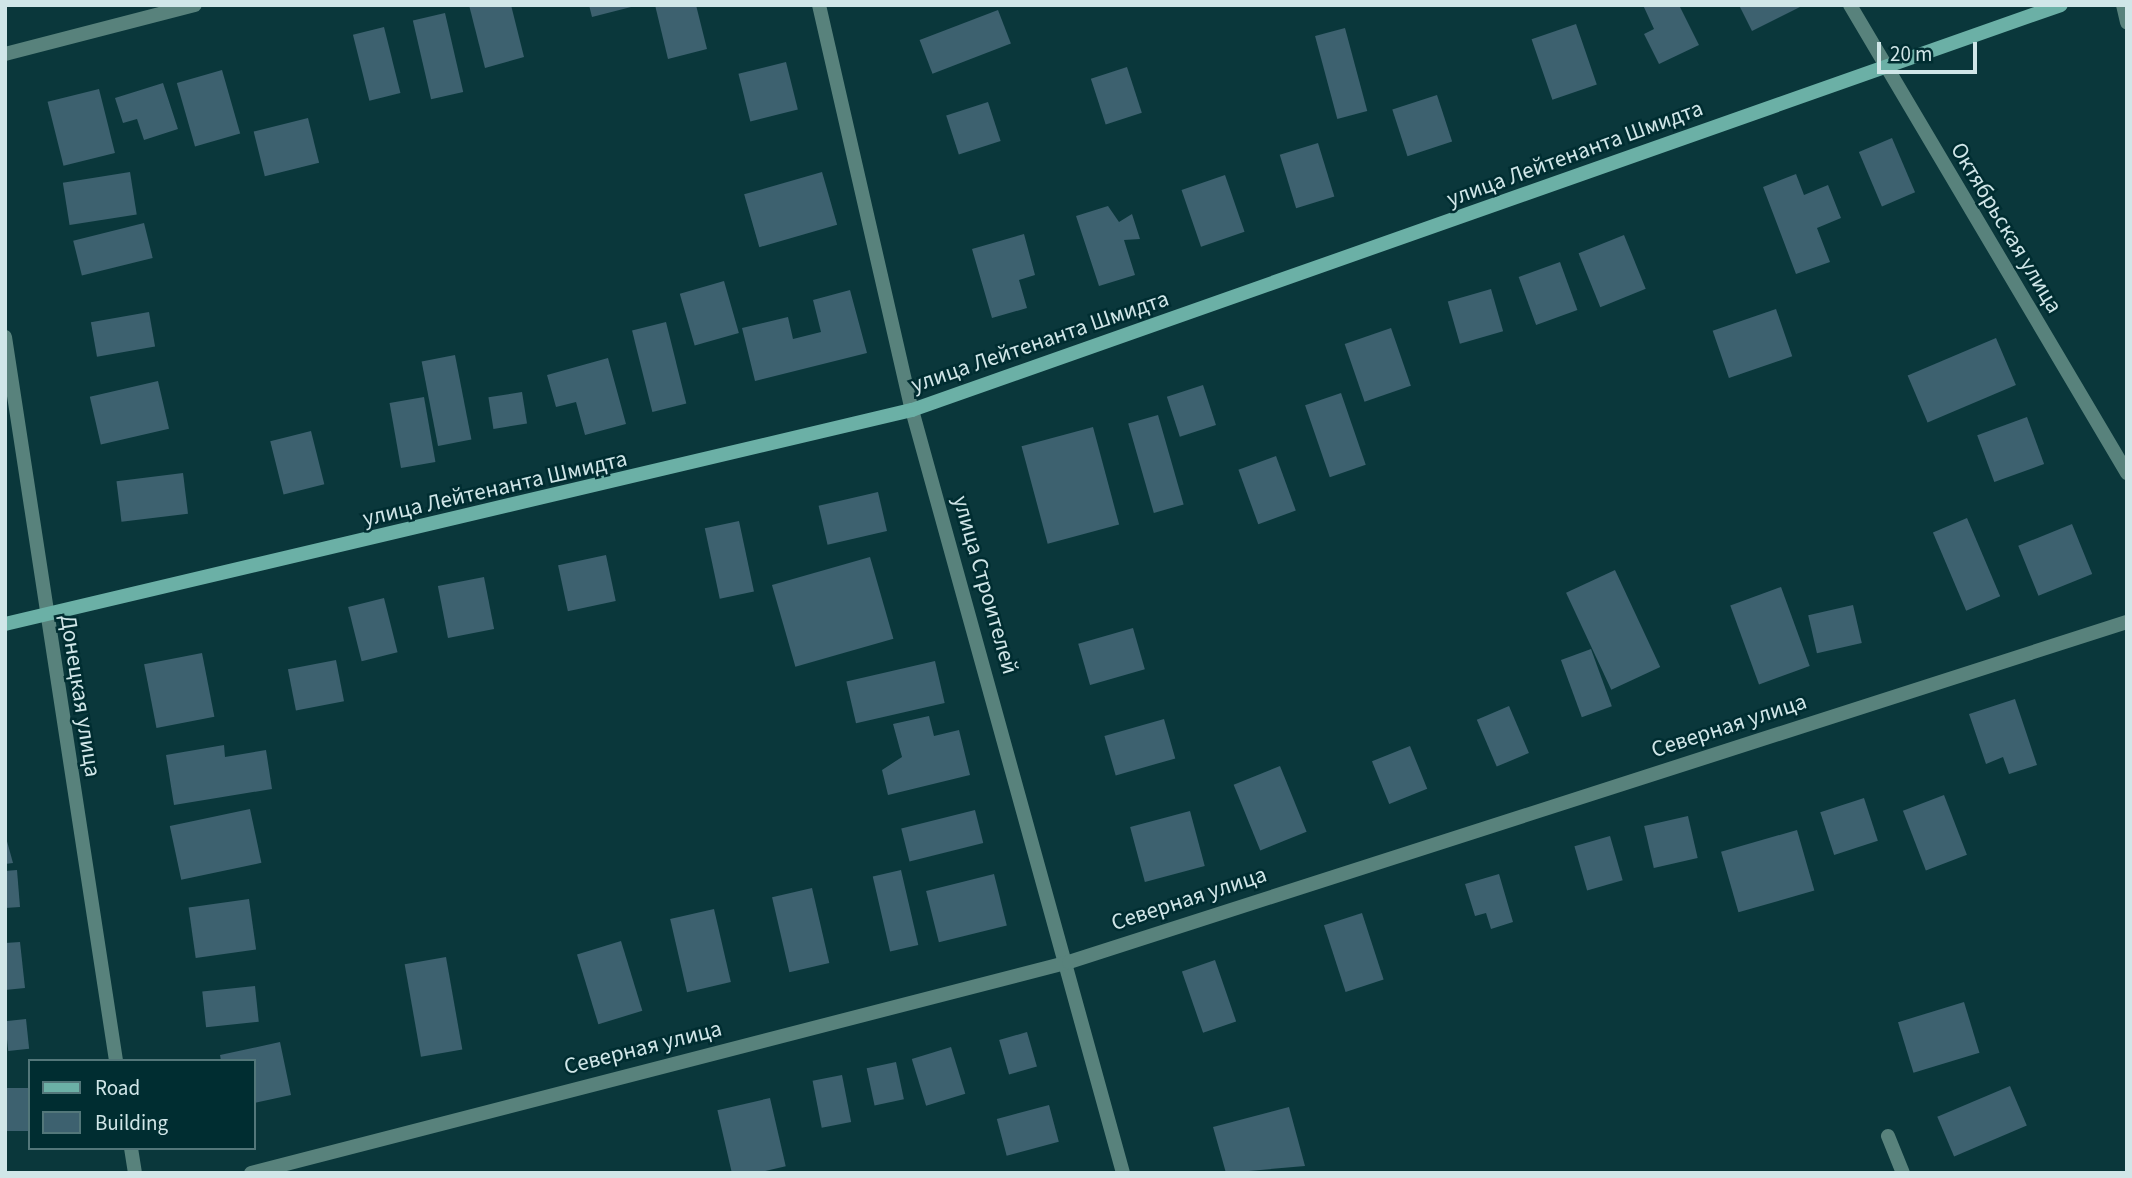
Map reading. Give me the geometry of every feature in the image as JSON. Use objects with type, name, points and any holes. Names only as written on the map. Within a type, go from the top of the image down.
[{"type":"main road","name":"улица Лейтенанта Шмидта","points":[[5,624],[44,618],[912,410],[2061,5]]},
{"type":"street","points":[[5,54],[194,5]]},
{"type":"street","name":"улица Строителей","points":[[819,5],[912,410],[1069,962],[1124,1173]]},
{"type":"street","name":"Октябрьская улица","points":[[1850,5],[1884,68],[2127,473]]},
{"type":"street","points":[[2123,5],[2127,23]]},
{"type":"street","name":"Донецкая улица","points":[[5,337],[44,618],[116,1059]]},
{"type":"street","name":"Северная улица","points":[[251,1173],[1069,962],[2127,622]]},
{"type":"street","points":[[1888,1136],[1903,1173]]},
{"type":"street","points":[[131,1150],[135,1173]]},
{"type":"building","points":[[469,5],[511,5],[524,57],[485,68]]},
{"type":"building","points":[[589,5],[635,5],[635,6],[592,17]]},
{"type":"building","points":[[655,5],[696,5],[707,49],[668,59]]},
{"type":"building","points":[[1643,5],[1679,5],[1699,45],[1659,64],[1644,34],[1654,29]]},
{"type":"building","points":[[1739,5],[1804,5],[1752,31]]},
{"type":"building","points":[[998,10],[1011,44],[932,74],[920,40]]},
{"type":"building","points":[[445,13],[463,92],[431,99],[413,20]]},
{"type":"building","points":[[1576,24],[1597,85],[1552,100],[1532,39]]},
{"type":"building","points":[[384,27],[400,93],[369,101],[353,35]]},
{"type":"building","points":[[1345,28],[1367,111],[1337,119],[1315,36]]},
{"type":"building","points":[[786,62],[798,110],[750,121],[738,74]]},
{"type":"building","points":[[1127,67],[1142,113],[1106,124],[1091,79]]},
{"type":"building","points":[[222,70],[240,133],[195,146],[177,83]]},
{"type":"building","points":[[163,83],[178,129],[144,140],[137,119],[123,123],[115,98]]},
{"type":"building","points":[[99,89],[115,153],[64,166],[48,102]]},
{"type":"building","points":[[1437,95],[1452,142],[1407,156],[1392,110]]},
{"type":"building","points":[[988,102],[1001,141],[959,155],[946,116]]},
{"type":"building","points":[[308,118],[319,163],[265,176],[254,132]]},
{"type":"building","points":[[1892,138],[1915,192],[1882,206],[1859,152]]},
{"type":"building","points":[[1318,143],[1334,197],[1296,208],[1280,155]]},
{"type":"building","points":[[130,172],[137,214],[70,225],[63,183]]},
{"type":"building","points":[[822,172],[837,225],[759,247],[744,194]]},
{"type":"building","points":[[1796,174],[1804,195],[1828,185],[1841,218],[1817,228],[1830,262],[1796,274],[1763,187]]},
{"type":"building","points":[[1225,175],[1245,232],[1201,247],[1182,190]]},
{"type":"building","points":[[1108,206],[1119,222],[1132,214],[1140,239],[1124,240],[1135,275],[1099,286],[1076,216]]},
{"type":"building","points":[[144,223],[153,258],[82,276],[73,241]]},
{"type":"building","points":[[1024,234],[1035,275],[1019,280],[1027,308],[992,318],[972,249]]},
{"type":"building","points":[[1624,235],[1646,289],[1600,307],[1579,253]]},
{"type":"building","points":[[1560,262],[1577,310],[1536,325],[1519,277]]},
{"type":"building","points":[[724,281],[739,333],[695,346],[680,294]]},
{"type":"building","points":[[1491,289],[1503,331],[1460,344],[1448,301]]},
{"type":"building","points":[[850,290],[867,353],[755,381],[742,328],[788,317],[793,339],[821,332],[813,300]]},
{"type":"building","points":[[1776,309],[1792,356],[1729,378],[1713,331]]},
{"type":"building","points":[[149,312],[155,346],[97,357],[91,322]]},
{"type":"building","points":[[666,322],[686,404],[652,412],[632,330]]},
{"type":"building","points":[[1391,328],[1411,386],[1365,402],[1345,344]]},
{"type":"building","points":[[1996,338],[2016,385],[1928,422],[1908,376]]},
{"type":"building","points":[[455,355],[471,439],[438,446],[422,361]]},
{"type":"building","points":[[608,358],[626,424],[585,435],[576,402],[556,407],[547,375]]},
{"type":"building","points":[[158,381],[169,429],[101,444],[90,397]]},
{"type":"building","points":[[1203,385],[1216,425],[1180,437],[1167,397]]},
{"type":"building","points":[[522,392],[527,424],[493,429],[488,397]]},
{"type":"building","points":[[1341,393],[1366,465],[1330,477],[1305,405]]},
{"type":"building","points":[[424,397],[435,462],[401,468],[390,403]]},
{"type":"building","points":[[1158,415],[1184,504],[1154,513],[1128,424]]},
{"type":"building","points":[[2027,417],[2044,464],[1994,482],[1977,435]]},
{"type":"building","points":[[1093,427],[1119,525],[1048,544],[1022,446]]},
{"type":"building","points":[[311,431],[324,484],[284,495],[270,441]]},
{"type":"building","points":[[1276,456],[1296,511],[1258,524],[1238,470]]},
{"type":"building","points":[[183,473],[188,514],[121,522],[116,481]]},
{"type":"building","points":[[878,492],[887,531],[828,545],[819,506]]},
{"type":"building","points":[[1967,518],[2000,596],[1966,611],[1933,532]]},
{"type":"building","points":[[739,521],[754,591],[720,599],[705,528]]},
{"type":"building","points":[[2072,524],[2092,574],[2038,596],[2018,546]]},
{"type":"building","points":[[606,555],[616,601],[568,611],[558,565]]},
{"type":"building","points":[[870,557],[893,639],[795,667],[772,585]]},
{"type":"building","points":[[1615,570],[1660,667],[1611,690],[1566,593]]},
{"type":"building","points":[[484,577],[494,629],[448,638],[438,586]]},
{"type":"building","points":[[1781,587],[1810,666],[1759,684],[1730,605]]},
{"type":"building","points":[[384,598],[398,652],[362,661],[348,607]]},
{"type":"building","points":[[1853,605],[1862,643],[1817,653],[1808,615]]},
{"type":"building","points":[[1133,628],[1145,669],[1090,685],[1078,644]]},
{"type":"building","points":[[1591,649],[1612,706],[1582,717],[1561,660]]},
{"type":"building","points":[[202,653],[214,717],[156,728],[144,664]]},
{"type":"building","points":[[336,660],[344,701],[296,711],[288,669]]},
{"type":"building","points":[[935,661],[945,703],[856,723],[846,681]]},
{"type":"building","points":[[2015,699],[2037,765],[2009,774],[2003,757],[1986,764],[1969,714]]},
{"type":"building","points":[[1509,706],[1529,753],[1497,767],[1477,720]]},
{"type":"building","points":[[929,716],[934,736],[959,730],[970,775],[888,795],[882,770],[902,757],[893,724]]},
{"type":"building","points":[[1164,719],[1175,758],[1116,776],[1104,736]]},
{"type":"building","points":[[224,745],[225,757],[266,750],[272,789],[174,805],[166,755]]},
{"type":"building","points":[[1410,746],[1427,789],[1389,804],[1372,761]]},
{"type":"building","points":[[1280,766],[1307,832],[1260,851],[1234,785]]},
{"type":"building","points":[[1944,795],[1967,855],[1926,871],[1903,811]]},
{"type":"building","points":[[1864,798],[1878,841],[1834,855],[1820,812]]},
{"type":"building","points":[[250,809],[261,863],[181,880],[170,826]]},
{"type":"building","points":[[975,810],[983,843],[909,861],[901,828]]},
{"type":"building","points":[[1190,811],[1205,866],[1145,882],[1130,827]]},
{"type":"building","points":[[1688,816],[1698,858],[1654,868],[1644,826]]},
{"type":"building","points":[[1797,830],[1814,891],[1738,912],[1721,852]]},
{"type":"building","points":[[5,834],[13,863],[5,864]]},
{"type":"building","points":[[1610,836],[1623,880],[1587,890],[1574,846]]},
{"type":"building","points":[[17,870],[20,907],[5,908],[5,871]]},
{"type":"building","points":[[901,870],[918,945],[890,952],[873,877]]},
{"type":"building","points":[[994,874],[1007,925],[939,942],[926,891]]},
{"type":"building","points":[[1499,874],[1513,922],[1491,929],[1486,913],[1475,916],[1465,884]]},
{"type":"building","points":[[812,888],[829,963],[789,972],[772,897]]},
{"type":"building","points":[[249,899],[256,950],[196,958],[189,907]]},
{"type":"building","points":[[714,909],[731,982],[687,992],[670,919]]},
{"type":"building","points":[[1362,913],[1384,980],[1346,992],[1324,925]]},
{"type":"building","points":[[621,941],[642,1011],[598,1024],[577,954]]},
{"type":"building","points":[[20,942],[25,988],[5,990],[5,943]]},
{"type":"building","points":[[446,957],[462,1050],[421,1057],[405,964]]},
{"type":"building","points":[[1215,960],[1236,1021],[1203,1033],[1182,971]]},
{"type":"building","points":[[255,986],[259,1022],[206,1027],[202,992]]},
{"type":"building","points":[[1964,1002],[1979,1053],[1914,1073],[1898,1022]]},
{"type":"building","points":[[26,1019],[29,1049],[8,1051],[5,1021]]},
{"type":"building","points":[[1027,1032],[1037,1067],[1009,1075],[999,1040]]},
{"type":"building","points":[[280,1042],[291,1095],[256,1103],[256,1059],[221,1059],[220,1055]]},
{"type":"building","points":[[951,1047],[965,1094],[926,1106],[912,1059]]},
{"type":"building","points":[[896,1062],[904,1099],[875,1105],[867,1068]]},
{"type":"building","points":[[842,1075],[851,1122],[822,1128],[813,1081]]},
{"type":"building","points":[[2010,1086],[2027,1126],[1954,1156],[1937,1117]]},
{"type":"building","points":[[5,1088],[28,1088],[28,1131],[5,1131]]},
{"type":"building","points":[[770,1098],[786,1166],[756,1173],[732,1173],[717,1110]]},
{"type":"building","points":[[1049,1105],[1059,1142],[1007,1156],[997,1119]]},
{"type":"building","points":[[1289,1107],[1305,1166],[1226,1173],[1213,1127]]}]
